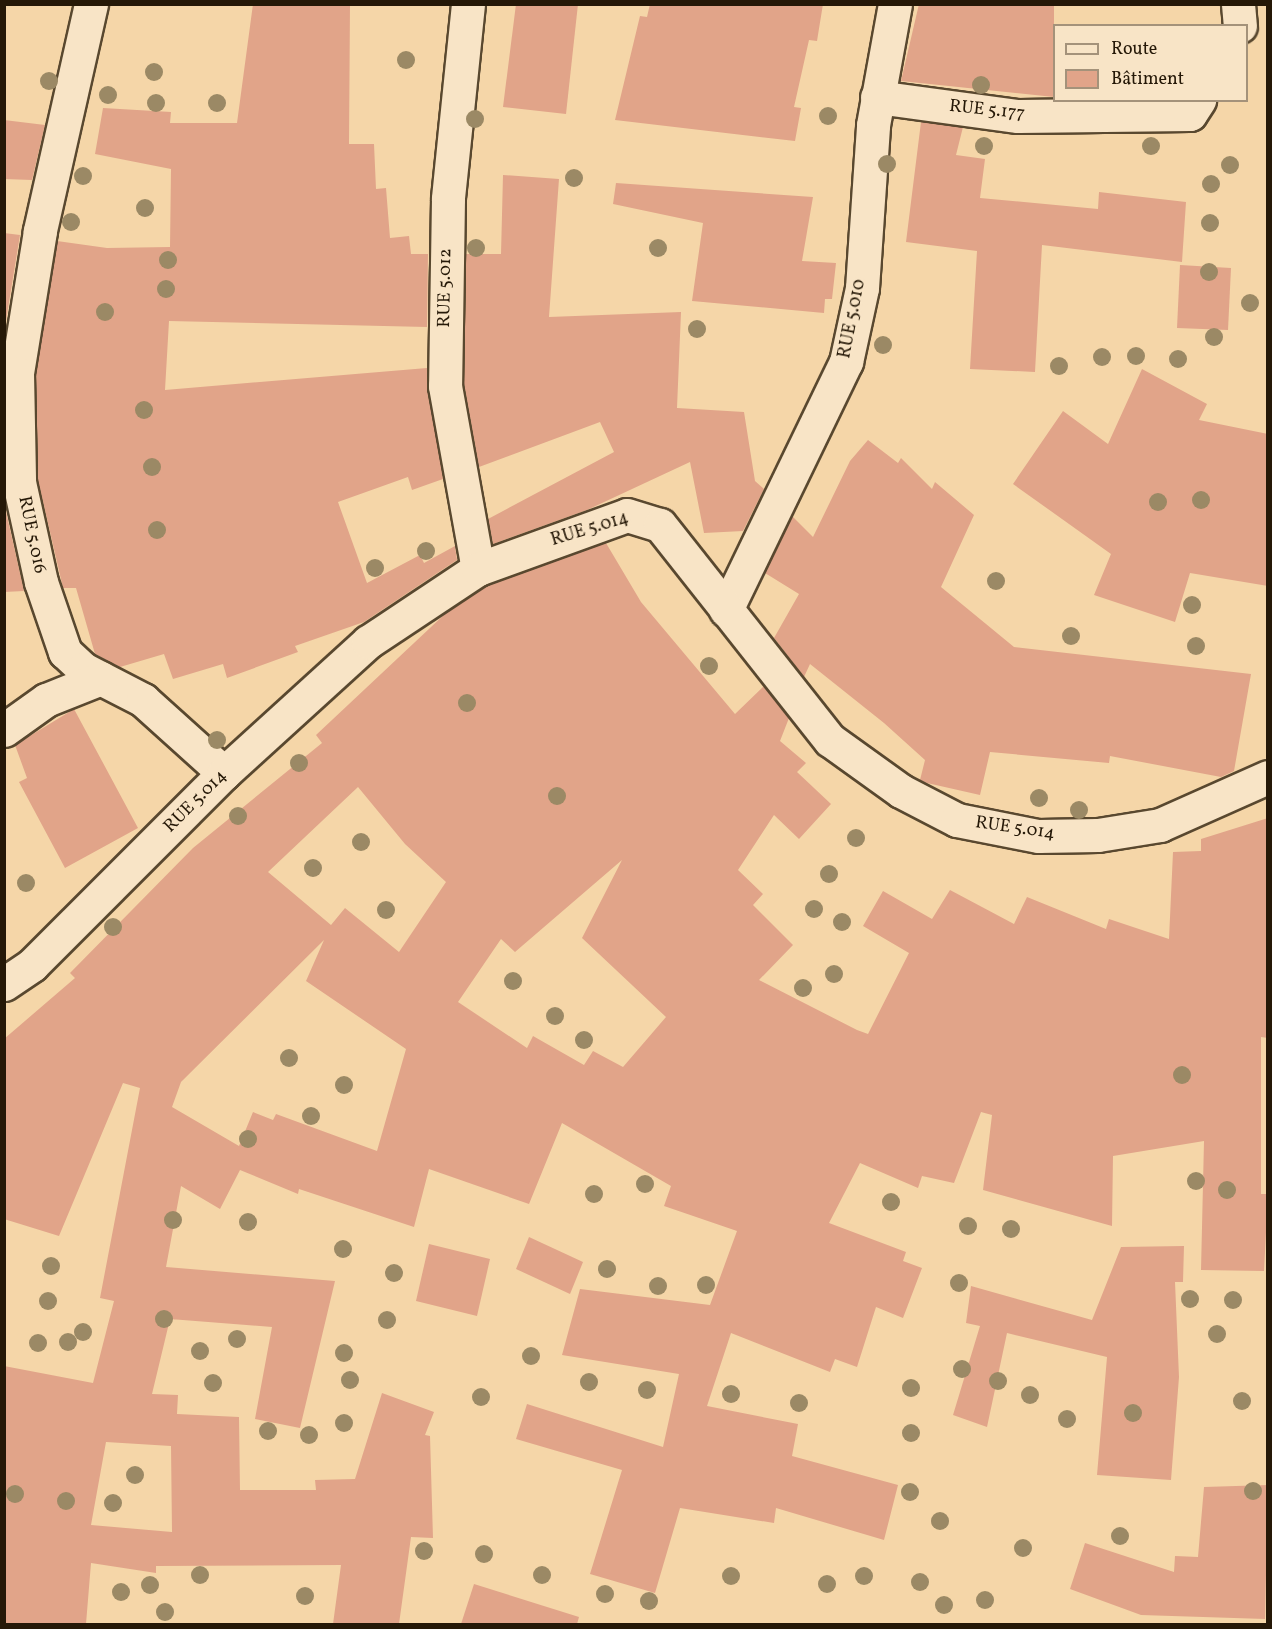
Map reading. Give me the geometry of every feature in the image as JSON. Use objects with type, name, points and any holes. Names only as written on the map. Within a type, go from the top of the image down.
[{"type":"street","name":"RUE 5.016","points":[[91,4],[40,231],[17,372],[15,428],[19,482],[48,602],[65,652],[101,678],[138,696],[224,773]]},
{"type":"street","name":"RUE 5.012","points":[[468,4],[448,199],[445,386],[478,569]]},
{"type":"street","name":"RUE 5.010","points":[[726,610],[846,362],[862,288],[877,97],[895,4]]},
{"type":"street","points":[[1238,4],[1240,24]]},
{"type":"street","name":"RUE 5.177","points":[[877,97],[1018,116],[1190,114],[1198,102]]},
{"type":"street","name":"RUE 5.014","points":[[4,984],[32,965],[224,773],[368,642],[478,569],[583,529],[627,515],[646,517],[660,525],[830,740],[901,791],[957,820],[1038,836],[1098,835],[1170,822],[1268,777]]},
{"type":"street","points":[[4,730],[46,700],[101,678]]},
{"type":"building","points":[[253,4],[350,4],[349,144],[374,144],[376,189],[386,188],[390,238],[409,236],[411,254],[428,254],[427,327],[169,321],[165,390],[427,368],[443,479],[412,490],[408,477],[338,502],[367,583],[420,555],[424,563],[455,546],[457,560],[364,622],[295,646],[298,652],[227,678],[223,664],[173,679],[164,654],[120,667],[95,654],[76,588],[63,588],[38,480],[36,374],[57,241],[107,248],[170,247],[171,169],[95,154],[103,108],[171,112],[170,123],[237,123]]},
{"type":"building","points":[[516,4],[578,4],[566,114],[503,107]]},
{"type":"building","points":[[650,4],[823,4],[817,41],[809,40],[794,107],[801,108],[795,141],[615,120],[640,16],[647,17]]},
{"type":"building","points":[[919,4],[1054,4],[1053,97],[901,81]]},
{"type":"building","points":[[4,120],[45,125],[32,180],[4,179]]},
{"type":"building","points":[[921,122],[963,127],[956,155],[985,159],[980,198],[1098,209],[1099,192],[1186,202],[1182,262],[1042,245],[1035,372],[970,369],[977,251],[906,242]]},
{"type":"building","points":[[503,175],[559,179],[549,317],[681,312],[677,408],[744,412],[755,481],[764,489],[743,531],[704,533],[690,462],[587,510],[493,544],[488,519],[614,452],[600,422],[479,467],[464,384],[466,254],[501,254]]},
{"type":"building","points":[[616,183],[813,197],[802,261],[836,263],[832,299],[825,299],[824,313],[692,301],[703,223],[613,204]]},
{"type":"building","points":[[4,233],[20,235],[4,333]]},
{"type":"building","points":[[1180,265],[1231,268],[1228,330],[1177,328]]},
{"type":"building","points":[[1142,369],[1207,404],[1199,420],[1268,434],[1268,586],[1190,573],[1175,622],[1094,595],[1111,554],[1013,484],[1063,411],[1108,444]]},
{"type":"building","points":[[868,440],[898,463],[901,458],[932,489],[935,482],[974,515],[941,587],[1014,647],[1251,674],[1234,771],[1221,777],[1110,756],[1109,763],[990,752],[980,795],[920,780],[925,760],[884,723],[810,664],[804,677],[774,638],[799,594],[765,573],[792,516],[813,537],[850,461]]},
{"type":"building","points":[[4,503],[23,586],[24,591],[4,592]]},
{"type":"building","points":[[606,543],[641,602],[735,714],[764,686],[789,718],[780,741],[806,763],[797,772],[831,804],[799,839],[774,815],[738,870],[763,894],[753,905],[793,945],[759,980],[868,1034],[909,953],[863,926],[883,891],[932,919],[950,890],[1014,924],[1027,897],[1106,929],[1109,919],[1169,939],[1173,852],[1201,851],[1201,839],[1268,818],[1268,1038],[1261,1037],[1261,1194],[1268,1194],[1264,1271],[1201,1270],[1204,1141],[1113,1156],[1112,1226],[983,1190],[992,1115],[981,1112],[954,1183],[922,1176],[918,1188],[860,1163],[829,1223],[906,1252],[903,1261],[922,1268],[903,1318],[876,1307],[857,1367],[835,1359],[830,1372],[731,1333],[707,1406],[798,1424],[792,1456],[898,1485],[884,1540],[776,1508],[774,1523],[680,1508],[655,1593],[590,1574],[622,1470],[516,1439],[527,1404],[663,1447],[679,1374],[562,1355],[580,1289],[710,1305],[737,1231],[664,1206],[671,1186],[562,1123],[529,1204],[429,1169],[414,1227],[299,1189],[298,1194],[240,1170],[220,1209],[181,1186],[166,1267],[335,1281],[300,1428],[255,1419],[272,1327],[170,1319],[152,1394],[178,1395],[177,1414],[239,1417],[240,1490],[316,1490],[315,1480],[355,1479],[382,1393],[434,1412],[425,1435],[430,1436],[433,1538],[411,1537],[399,1624],[333,1624],[341,1565],[156,1566],[156,1573],[91,1563],[86,1624],[4,1624],[4,1366],[93,1383],[114,1301],[100,1298],[140,1088],[123,1083],[59,1236],[4,1219],[4,1039],[75,978],[70,973],[193,848],[322,743],[316,735],[447,612],[486,586]],"holes":[[[358,787],[405,844],[446,882],[399,952],[345,908],[331,925],[268,872]],[[622,860],[582,938],[666,1017],[623,1067],[593,1051],[584,1065],[533,1036],[527,1048],[458,1002],[501,939],[515,952]],[[324,940],[306,981],[406,1049],[377,1151],[276,1114],[273,1120],[253,1112],[239,1146],[172,1107],[181,1082]],[[106,1442],[171,1446],[172,1532],[91,1525]]]},
{"type":"building","points":[[74,709],[138,828],[65,868],[19,782],[27,778],[15,745]]},
{"type":"building","points":[[529,1237],[583,1262],[570,1294],[516,1269]]},
{"type":"building","points":[[429,1244],[490,1259],[477,1316],[416,1301]]},
{"type":"building","points":[[1184,1246],[1183,1282],[1175,1282],[1179,1377],[1171,1480],[1097,1475],[1107,1357],[1007,1333],[987,1427],[953,1415],[980,1326],[966,1323],[971,1286],[1092,1320],[1121,1247]]},
{"type":"building","points":[[1268,1485],[1265,1619],[1141,1615],[1070,1589],[1085,1543],[1174,1572],[1175,1556],[1198,1557],[1204,1487]]},
{"type":"building","points":[[474,1584],[579,1617],[577,1624],[461,1624]]}]
